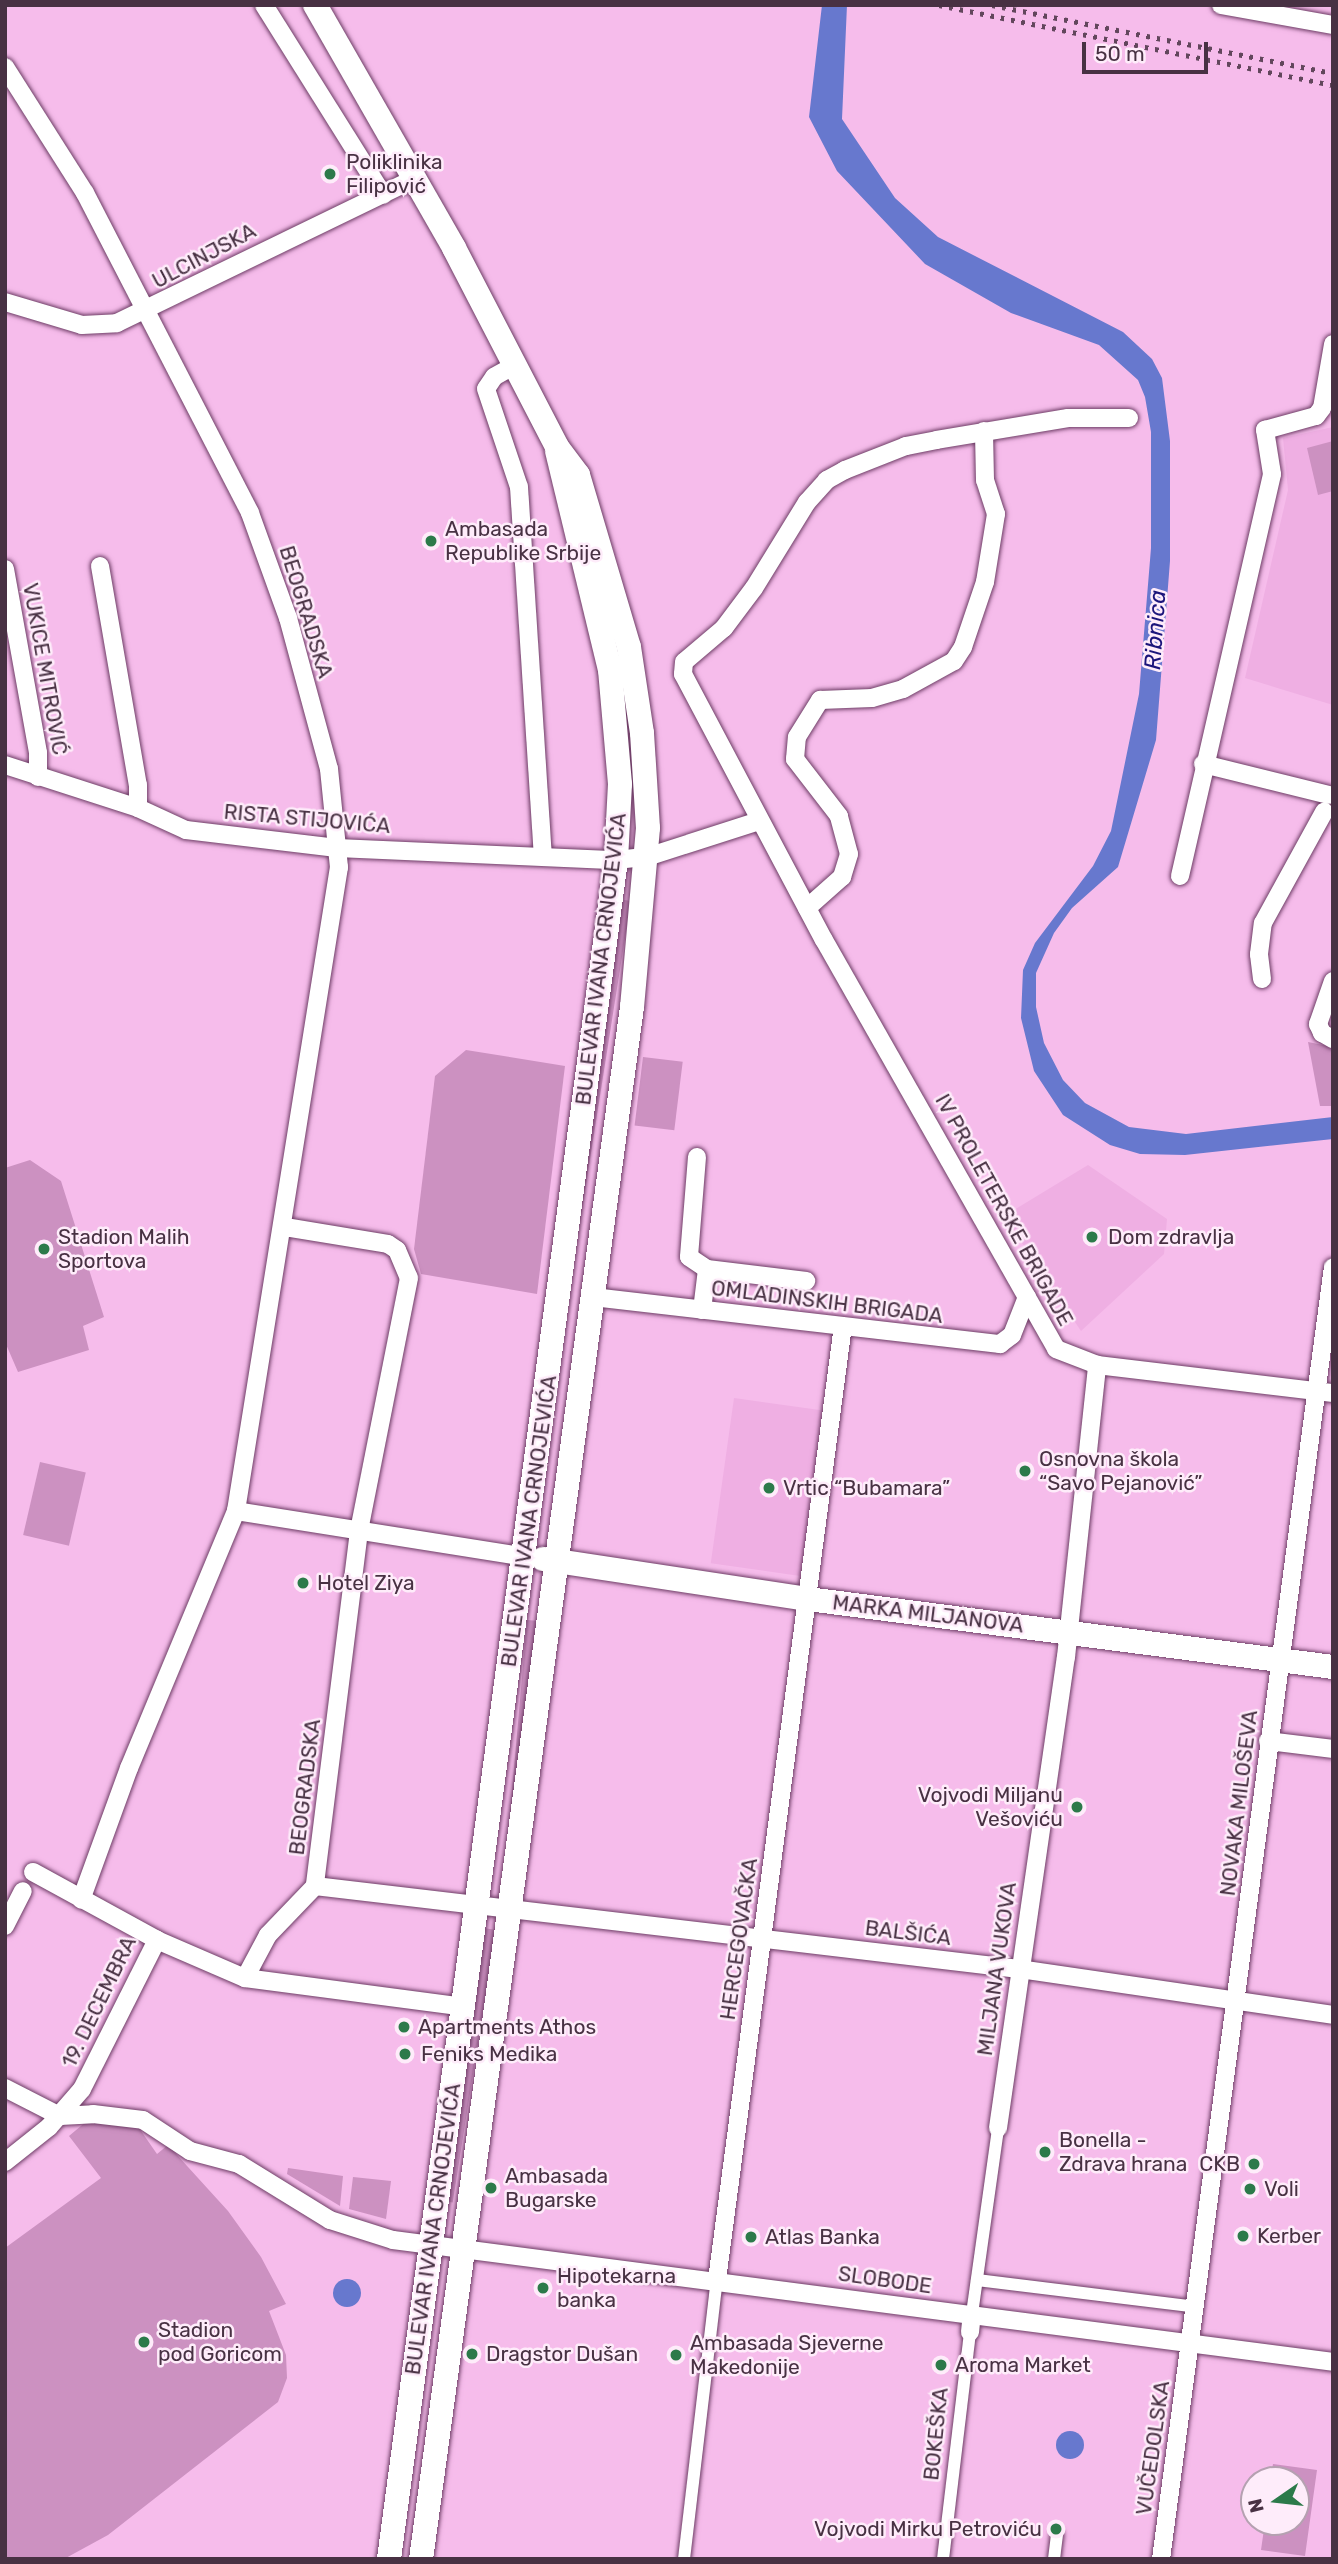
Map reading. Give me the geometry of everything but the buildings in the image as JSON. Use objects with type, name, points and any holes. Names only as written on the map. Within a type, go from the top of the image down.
[{"type":"main road","points":[[315,5],[416,178],[517,364],[557,447]]},
{"type":"main road","name":"BULEVAR IVANA CRNOJEVIĆA","points":[[421,2559],[558,1562],[647,857],[642,733],[629,647],[590,508],[578,475],[557,447]]},
{"type":"main road","name":"BULEVAR IVANA CRNOJEVIĆA","points":[[389,2559],[525,1557],[616,860],[620,784],[610,670],[594,589],[561,481],[557,447]]},
{"type":"main road","name":"MARKA MILJANOVA","points":[[525,1557],[808,1599],[1333,1667]]},
{"type":"street","points":[[264,5],[383,195]]},
{"type":"street","points":[[1221,5],[1333,25]]},
{"type":"street","name":"BEOGRADSKA","points":[[5,68],[85,193],[250,513],[284,607],[329,769],[340,867],[285,1227],[236,1511],[129,1768],[82,1900]]},
{"type":"street","name":"ULCINJSKA","points":[[5,302],[89,326],[117,324],[148,312],[288,237],[416,178]]},
{"type":"street","points":[[1180,876],[1220,684],[1237,637],[1272,474],[1265,430],[1316,416],[1322,408],[1333,344]]},
{"type":"street","points":[[517,364],[494,377],[486,389],[519,487],[542,856]]},
{"type":"street","points":[[807,908],[842,877],[849,854],[839,816],[795,759],[797,737],[820,700],[872,698],[903,689],[954,662],[963,647],[985,582],[996,514],[985,480],[984,431],[1068,418],[1129,418]]},
{"type":"street","name":"IV PROLETERSKE BRIGADE","points":[[984,431],[906,446],[827,480],[807,502],[784,545],[724,628],[684,663],[685,677],[807,908],[1056,1349],[1097,1365]]},
{"type":"street","points":[[100,566],[138,785],[138,808]]},
{"type":"street","name":"VUKICE MITROVIĆ","points":[[5,569],[38,753],[38,777]]},
{"type":"street","points":[[1203,764],[1330,805],[1263,923],[1259,954],[1262,978]]},
{"type":"street","name":"RISTA STIJOVIĆA","points":[[5,765],[138,808],[186,830],[337,848],[616,860]]},
{"type":"street","points":[[616,860],[647,857],[759,821]]},
{"type":"street","points":[[1333,982],[1318,1024],[1322,1033],[1333,1038]]},
{"type":"street","points":[[697,1157],[689,1257],[707,1269],[806,1280]]},
{"type":"street","name":"BEOGRADSKA","points":[[285,1227],[388,1244],[397,1250],[409,1278],[359,1531],[316,1886],[477,1905]]},
{"type":"street","name":"NOVAKA MILOŠEVA","points":[[1191,2344],[1238,2002],[1268,1741],[1324,1392],[1332,1267]]},
{"type":"street","points":[[702,1310],[707,1269]]},
{"type":"street","name":"OMLADINSKIH BRIGADA","points":[[593,1297],[1000,1344],[1012,1335],[1027,1297]]},
{"type":"street","name":"HERCEGOVAČKA","points":[[684,2559],[717,2280],[842,1326]]},
{"type":"street","points":[[1069,1631],[1097,1365],[1324,1392]]},
{"type":"street","points":[[236,1511],[525,1557]]},
{"type":"street","name":"MILJANA VUKOVA","points":[[971,2323],[1019,1969],[1069,1631]]},
{"type":"street","points":[[1268,1741],[1333,1749]]},
{"type":"street","points":[[33,1872],[82,1900]]},
{"type":"street","points":[[245,1978],[268,1935],[316,1886]]},
{"type":"street","points":[[5,1926],[23,1891]]},
{"type":"street","name":"19. DECEMBRA","points":[[5,2162],[60,2116],[82,2089],[157,1940],[82,1900]]},
{"type":"street","name":"BALŠIĆA","points":[[477,1905],[1019,1969],[1333,2015]]},
{"type":"street","points":[[157,1940],[245,1978],[464,2007]]},
{"type":"street","points":[[5,2088],[60,2116],[93,2114],[143,2120],[190,2151],[239,2164],[316,2213],[352,2229],[432,2243]]},
{"type":"street","name":"SLOBODE","points":[[432,2243],[717,2280],[971,2323],[1191,2344],[1333,2362]]},
{"type":"street","points":[[977,2280],[1196,2307]]},
{"type":"street","name":"BOKEŠKA","points":[[943,2559],[971,2323]]},
{"type":"street","name":"VUČEDOLSKA","points":[[1161,2559],[1191,2344]]},
{"type":"street","points":[[1054,2559],[1057,2534]]},
{"type":"shaded area","points":[[1333,427],[1333,705],[1245,678],[1288,490],[1283,438]]},
{"type":"shaded area","points":[[1333,441],[1333,491],[1318,495],[1307,448]]},
{"type":"shaded area","points":[[618,899],[631,901],[534,1515],[521,1513]]},
{"type":"shaded area","points":[[1308,1042],[1333,1047],[1333,1106],[1320,1106]]},
{"type":"shaded area","points":[[466,1050],[565,1066],[537,1294],[421,1274],[414,1249],[435,1076]]},
{"type":"shaded area","points":[[643,1057],[683,1062],[674,1130],[635,1125]]},
{"type":"shaded area","name":"Stadion Malih Sportova","points":[[30,1160],[61,1181],[104,1317],[83,1326],[89,1350],[18,1372],[5,1342],[5,1168]]},
{"type":"shaded area","name":"Dom zdravlja","points":[[1088,1165],[1167,1219],[1164,1254],[1081,1331],[1004,1216]]},
{"type":"shaded area","name":"Vrtic “Bubamara”","points":[[734,1398],[825,1411],[802,1576],[711,1563]]},
{"type":"shaded area","points":[[40,1462],[86,1473],[69,1546],[23,1535]]},
{"type":"shaded area","points":[[527,1620],[539,1621],[516,1883],[504,1882]]},
{"type":"shaded area","points":[[484,1928],[496,1930],[453,2202],[441,2201]]},
{"type":"shaded area","name":"Stadion pod Goricom","points":[[88,2120],[139,2128],[157,2154],[168,2145],[228,2211],[261,2257],[286,2304],[269,2311],[286,2355],[287,2378],[278,2402],[108,2535],[64,2559],[5,2559],[5,2248],[101,2178],[69,2136]]},
{"type":"shaded area","points":[[288,2168],[343,2176],[340,2206],[287,2174]]},
{"type":"shaded area","points":[[353,2177],[391,2181],[386,2219],[349,2209]]},
{"type":"shaded area","points":[[1310,2469],[1317,2470],[1310,2520]]},
{"type":"shaded area","points":[[1263,2536],[1308,2536],[1305,2556],[1261,2550]]},
{"type":"water","name":"Ribnica","points":[[822,5],[847,5],[842,119],[895,198],[938,237],[1123,332],[1152,359],[1162,378],[1170,441],[1170,561],[1156,740],[1118,867],[1072,908],[1054,933],[1036,973],[1036,1007],[1044,1043],[1063,1080],[1085,1103],[1129,1127],[1186,1134],[1333,1117],[1333,1139],[1185,1155],[1140,1154],[1110,1145],[1063,1115],[1034,1071],[1021,1018],[1023,970],[1035,943],[1093,866],[1111,831],[1139,694],[1151,548],[1151,432],[1145,397],[1138,380],[1099,345],[1011,313],[925,264],[837,171],[809,117]]},
{"type":"water","points":[[347,2279],[357,2283],[361,2293],[357,2303],[347,2307],[337,2303],[333,2293],[337,2283]]},
{"type":"water","points":[[1070,2431],[1080,2435],[1084,2445],[1080,2455],[1070,2459],[1060,2455],[1056,2445],[1060,2435]]},
{"type":"railway","points":[[939,5],[1333,85]]},
{"type":"railway","points":[[992,5],[1333,73]]},
{"type":"place","name":"Poliklinika Filipović","points":[[330,174]]},
{"type":"place","name":"Ambasada Republike Srbije","points":[[431,541]]},
{"type":"place","name":"Dom zdravlja","points":[[1092,1237]]},
{"type":"place","name":"Stadion Malih Sportova","points":[[44,1249]]},
{"type":"place","name":"Osnovna škola “Savo Pejanović”","points":[[1025,1471]]},
{"type":"place","name":"Vrtic “Bubamara”","points":[[769,1488]]},
{"type":"place","name":"Hotel Ziya","points":[[303,1583]]},
{"type":"place","name":"Vojvodi Miljanu Vešoviću","points":[[1077,1807]]},
{"type":"place","name":"Apartments Athos","points":[[404,2027]]},
{"type":"place","name":"Feniks Medika","points":[[405,2054]]},
{"type":"place","name":"Bonella - Zdrava hrana","points":[[1045,2152]]},
{"type":"place","name":"CKB","points":[[1254,2164]]},
{"type":"place","name":"Ambasada Bugarske","points":[[491,2188]]},
{"type":"place","name":"Voli","points":[[1250,2189]]},
{"type":"place","name":"Kerber","points":[[1243,2236]]},
{"type":"place","name":"Atlas Banka","points":[[751,2237]]},
{"type":"place","name":"Hipotekarna banka","points":[[543,2288]]},
{"type":"place","name":"Stadion pod Goricom","points":[[144,2342]]},
{"type":"place","name":"Dragstor Dušan","points":[[472,2354]]},
{"type":"place","name":"Ambasada Sjeverne Makedonije","points":[[676,2355]]},
{"type":"place","name":"Aroma Market","points":[[941,2365]]},
{"type":"place","name":"Vojvodi Mirku Petroviću","points":[[1056,2529]]}]
